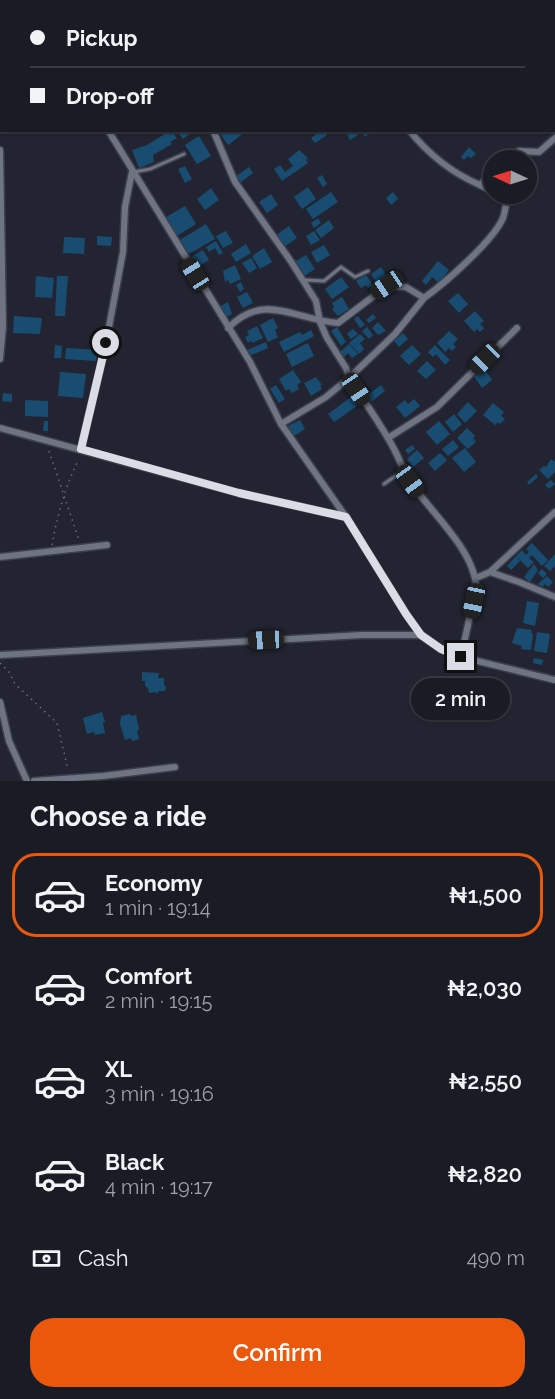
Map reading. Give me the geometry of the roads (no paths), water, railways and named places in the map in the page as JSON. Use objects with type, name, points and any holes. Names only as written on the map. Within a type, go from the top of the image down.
[{"type":"street","points":[[109,132],[250,362],[281,424],[346,517],[421,635],[441,649],[461,657],[555,680]]},
{"type":"street","points":[[214,132],[235,182],[316,301],[320,322],[346,368],[349,378],[388,438],[404,470],[424,501],[440,518],[472,565],[476,588],[461,657]]},
{"type":"street","points":[[412,132],[435,159],[462,178],[483,187]]},
{"type":"street","points":[[537,152],[555,138]]},
{"type":"street","points":[[0,150],[3,326],[0,359]]},
{"type":"street","points":[[81,449],[106,343],[123,252],[125,207],[132,172]]},
{"type":"street","points":[[480,185],[483,182]]},
{"type":"street","points":[[281,424],[326,397],[395,334],[424,298],[447,281],[483,244],[502,219],[506,204]]},
{"type":"street","points":[[228,328],[239,317],[255,310],[270,308],[320,322],[338,323],[387,285],[406,287],[424,298]]},
{"type":"street","points":[[388,438],[437,407],[517,328]]},
{"type":"street","points":[[0,428],[239,493],[346,517]]},
{"type":"street","points":[[476,578],[490,572],[555,512]]},
{"type":"street","points":[[0,557],[107,545]]},
{"type":"street","points":[[490,572],[555,597]]},
{"type":"street","points":[[0,655],[362,635],[421,635]]},
{"type":"street","points":[[0,702],[9,741],[27,781]]},
{"type":"street","points":[[34,781],[103,776],[175,767]]},
{"type":"lane","points":[[132,172],[150,169],[184,154]]},
{"type":"lane","points":[[303,280],[324,281],[341,267],[355,277],[368,271]]},
{"type":"lane","points":[[384,484],[404,470]]}]
